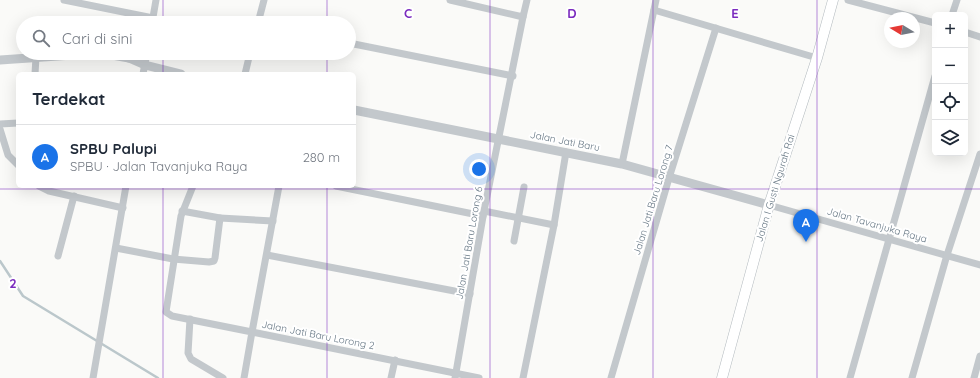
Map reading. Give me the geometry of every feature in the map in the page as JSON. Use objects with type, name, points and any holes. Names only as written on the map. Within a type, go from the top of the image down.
[{"type":"main road","name":"Jalan I Gusti Ngurah Rai","points":[[722,378],[769,205],[817,58],[833,0]]},
{"type":"street","points":[[64,0],[89,2],[139,16]]},
{"type":"street","points":[[154,16],[156,0]]},
{"type":"street","points":[[260,16],[264,0]]},
{"type":"street","points":[[450,0],[523,17]]},
{"type":"street","name":"Jalan Jati Baru Lorong 6","points":[[455,375],[498,139],[513,76],[527,0]]},
{"type":"street","points":[[622,164],[656,0]]},
{"type":"street","points":[[848,0],[932,22]]},
{"type":"street","points":[[953,12],[957,0]]},
{"type":"street","points":[[654,10],[817,58]]},
{"type":"street","name":"Jalan Jati Baru Lorong 7","points":[[611,378],[669,178],[716,28]]},
{"type":"street","points":[[968,33],[980,37]]},
{"type":"street","points":[[356,44],[513,76]]},
{"type":"street","points":[[0,60],[16,59]]},
{"type":"street","points":[[35,72],[36,60]]},
{"type":"street","points":[[131,60],[144,69],[166,72]]},
{"type":"street","points":[[245,72],[248,60]]},
{"type":"street","points":[[850,378],[933,84]]},
{"type":"street","name":"Jalan Jati Baru","points":[[356,110],[622,164],[769,205]]},
{"type":"street","points":[[0,124],[16,123]]},
{"type":"street","points":[[0,128],[7,153],[16,163]]},
{"type":"street","points":[[523,378],[554,224],[566,152]]},
{"type":"street","points":[[912,378],[947,256],[980,154]]},
{"type":"street","points":[[514,241],[524,187]]},
{"type":"street","points":[[42,188],[49,192],[74,196],[123,208]]},
{"type":"street","points":[[93,377],[106,310],[126,188]]},
{"type":"street","points":[[192,188],[182,211],[165,305],[166,312],[168,315],[252,332],[244,378]]},
{"type":"street","name":"Jalan Jati Baru Lorong 2","points":[[279,188],[252,332],[395,360],[455,375],[479,378]]},
{"type":"street","points":[[347,188],[484,214],[554,224]]},
{"type":"street","points":[[58,256],[74,196]]},
{"type":"street","name":"Jalan Tavanjuka Raya","points":[[769,205],[980,265]]},
{"type":"street","points":[[182,211],[220,218],[273,221]]},
{"type":"street","points":[[116,248],[173,259],[209,262],[214,260],[220,218]]},
{"type":"street","points":[[267,255],[470,294]]},
{"type":"street","points":[[190,319],[188,353],[191,358],[223,378]]},
{"type":"street","points":[[974,378],[980,356]]},
{"type":"street","points":[[391,378],[395,360]]},
{"type":"waterway","points":[[0,261],[23,296],[158,378]]},
{"type":"place","name":"SPBU Palupi","points":[[806,242]]}]
